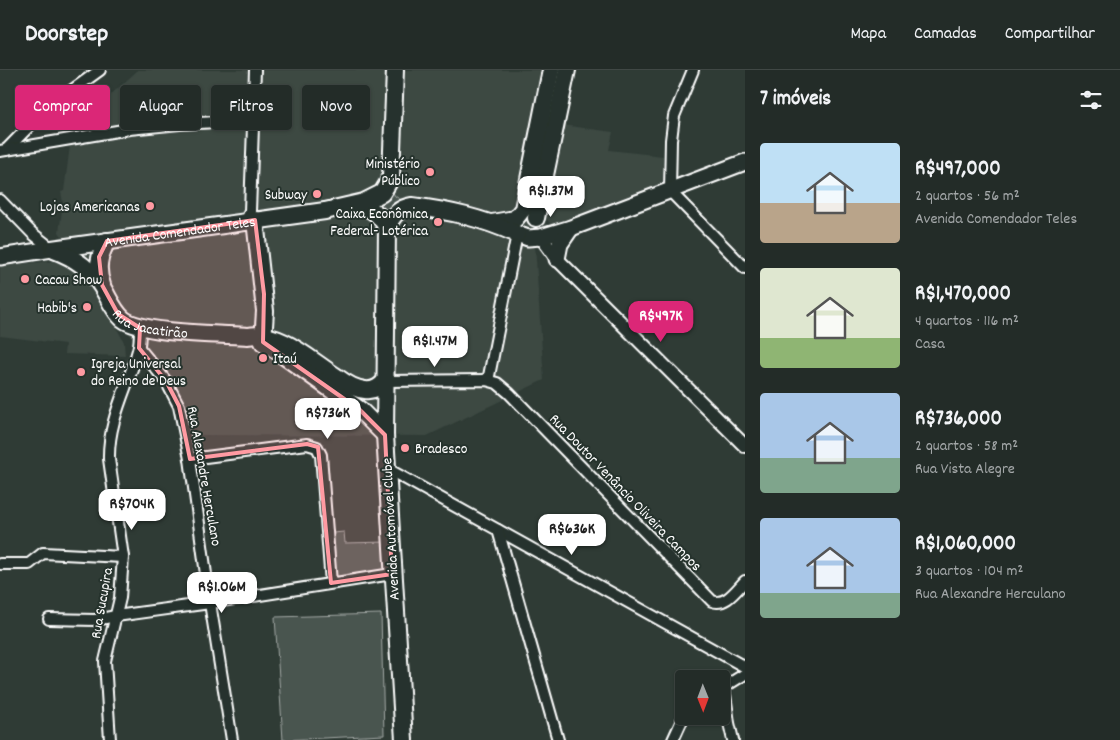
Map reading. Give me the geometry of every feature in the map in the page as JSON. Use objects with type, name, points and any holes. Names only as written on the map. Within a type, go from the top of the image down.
[{"type":"main road","points":[[395,70],[391,177],[402,197],[412,206]]},
{"type":"main road","points":[[492,223],[515,219],[523,209],[551,70]]},
{"type":"main road","points":[[541,237],[537,231],[536,218],[567,70]]},
{"type":"main road","points":[[387,228],[396,212],[412,206],[454,212],[492,223],[528,238],[541,237],[571,228],[745,162]]},
{"type":"main road","name":"Avenida Comendador Teles","points":[[0,256],[250,218],[326,211],[371,199],[382,193],[391,177]]},
{"type":"main road","points":[[358,204],[370,208],[379,214],[387,228]]},
{"type":"main road","points":[[250,218],[257,308],[257,338]]},
{"type":"main road","name":"Avenida Automóvel Clube","points":[[387,228],[386,468],[404,740]]},
{"type":"main road","points":[[557,258],[560,244],[571,228]]},
{"type":"main road","points":[[102,285],[99,275],[99,258],[107,241]]},
{"type":"main road","name":"Rua Jacatirão","points":[[52,249],[72,258],[102,285],[118,314],[130,323],[140,327],[257,338],[290,345],[351,394],[385,436]]},
{"type":"main road","points":[[351,394],[381,386],[385,381]]},
{"type":"street","points":[[3,151],[46,110],[100,70]]},
{"type":"street","points":[[255,70],[255,85]]},
{"type":"street","points":[[693,70],[674,116],[671,140],[670,191],[745,268]]},
{"type":"street","points":[[3,151],[129,129],[211,122]]},
{"type":"street","points":[[250,218],[254,130]]},
{"type":"street","points":[[0,200],[32,233],[52,249]]},
{"type":"street","points":[[385,381],[486,380],[489,376],[517,234]]},
{"type":"street","points":[[541,237],[557,258],[745,446]]},
{"type":"street","name":"Rua Sucupira","points":[[110,740],[105,661],[122,585],[123,557],[108,445],[115,414],[139,348],[140,327]]},
{"type":"street","name":"Rua Alexandre Herculano","points":[[139,348],[166,381],[179,406],[190,459],[210,603],[232,740]]},
{"type":"street","name":"Rua Doutor Venâncio Oliveira Campos","points":[[486,380],[497,383],[509,393],[712,601],[718,603],[724,601],[745,581]]},
{"type":"street","points":[[190,459],[307,444],[317,447],[321,455],[331,583]]},
{"type":"street","points":[[386,468],[745,667]]},
{"type":"street","points":[[498,530],[558,740]]},
{"type":"street","points":[[0,564],[29,564],[43,553],[123,557]]},
{"type":"street","points":[[49,619],[95,620],[392,574]]},
{"type":"street","points":[[730,684],[745,674]]},
{"type":"street","points":[[673,740],[680,725]]},
{"type":"street","points":[[729,725],[733,740]]},
{"type":"highlighted area","points":[[255,220],[264,294],[263,342],[360,410],[385,435],[392,574],[331,583],[318,447],[307,444],[190,459],[179,406],[166,381],[139,348],[140,328],[118,314],[102,285],[99,257],[107,241]]},
{"type":"shaded area","points":[[138,70],[549,70],[530,170],[544,380],[427,436],[199,435],[101,293],[124,342],[125,356],[64,354],[65,344],[0,336],[0,265],[55,261],[66,265],[96,286],[59,232],[63,203],[61,192],[64,191],[72,130],[110,130],[110,95],[120,86],[120,130],[201,130],[201,85],[122,85]]},
{"type":"shaded area","points":[[562,125],[613,132],[609,150],[663,156],[663,183],[657,190],[569,222],[552,225],[544,217]]},
{"type":"shaded area","points":[[392,191],[395,196],[404,202],[387,214],[376,203]]},
{"type":"shaded area","points":[[344,532],[345,543],[387,542],[385,571],[334,578],[333,533]]},
{"type":"shaded area","points":[[381,614],[384,735],[283,740],[275,617]]},
{"type":"place","name":"Ministério Público","points":[[430,172]]},
{"type":"place","name":"Subway","points":[[317,194]]},
{"type":"place","name":"Lojas Americanas","points":[[150,206]]},
{"type":"place","name":"Caixa Econômica Federal- Lotérica","points":[[438,222]]},
{"type":"place","name":"Cacau Show","points":[[25,279]]},
{"type":"place","name":"Habib's","points":[[87,307]]},
{"type":"place","name":"Itaú","points":[[263,358]]},
{"type":"place","name":"Igreja Universal do Reino de Deus","points":[[81,372]]},
{"type":"place","name":"Bradesco","points":[[405,448]]}]
